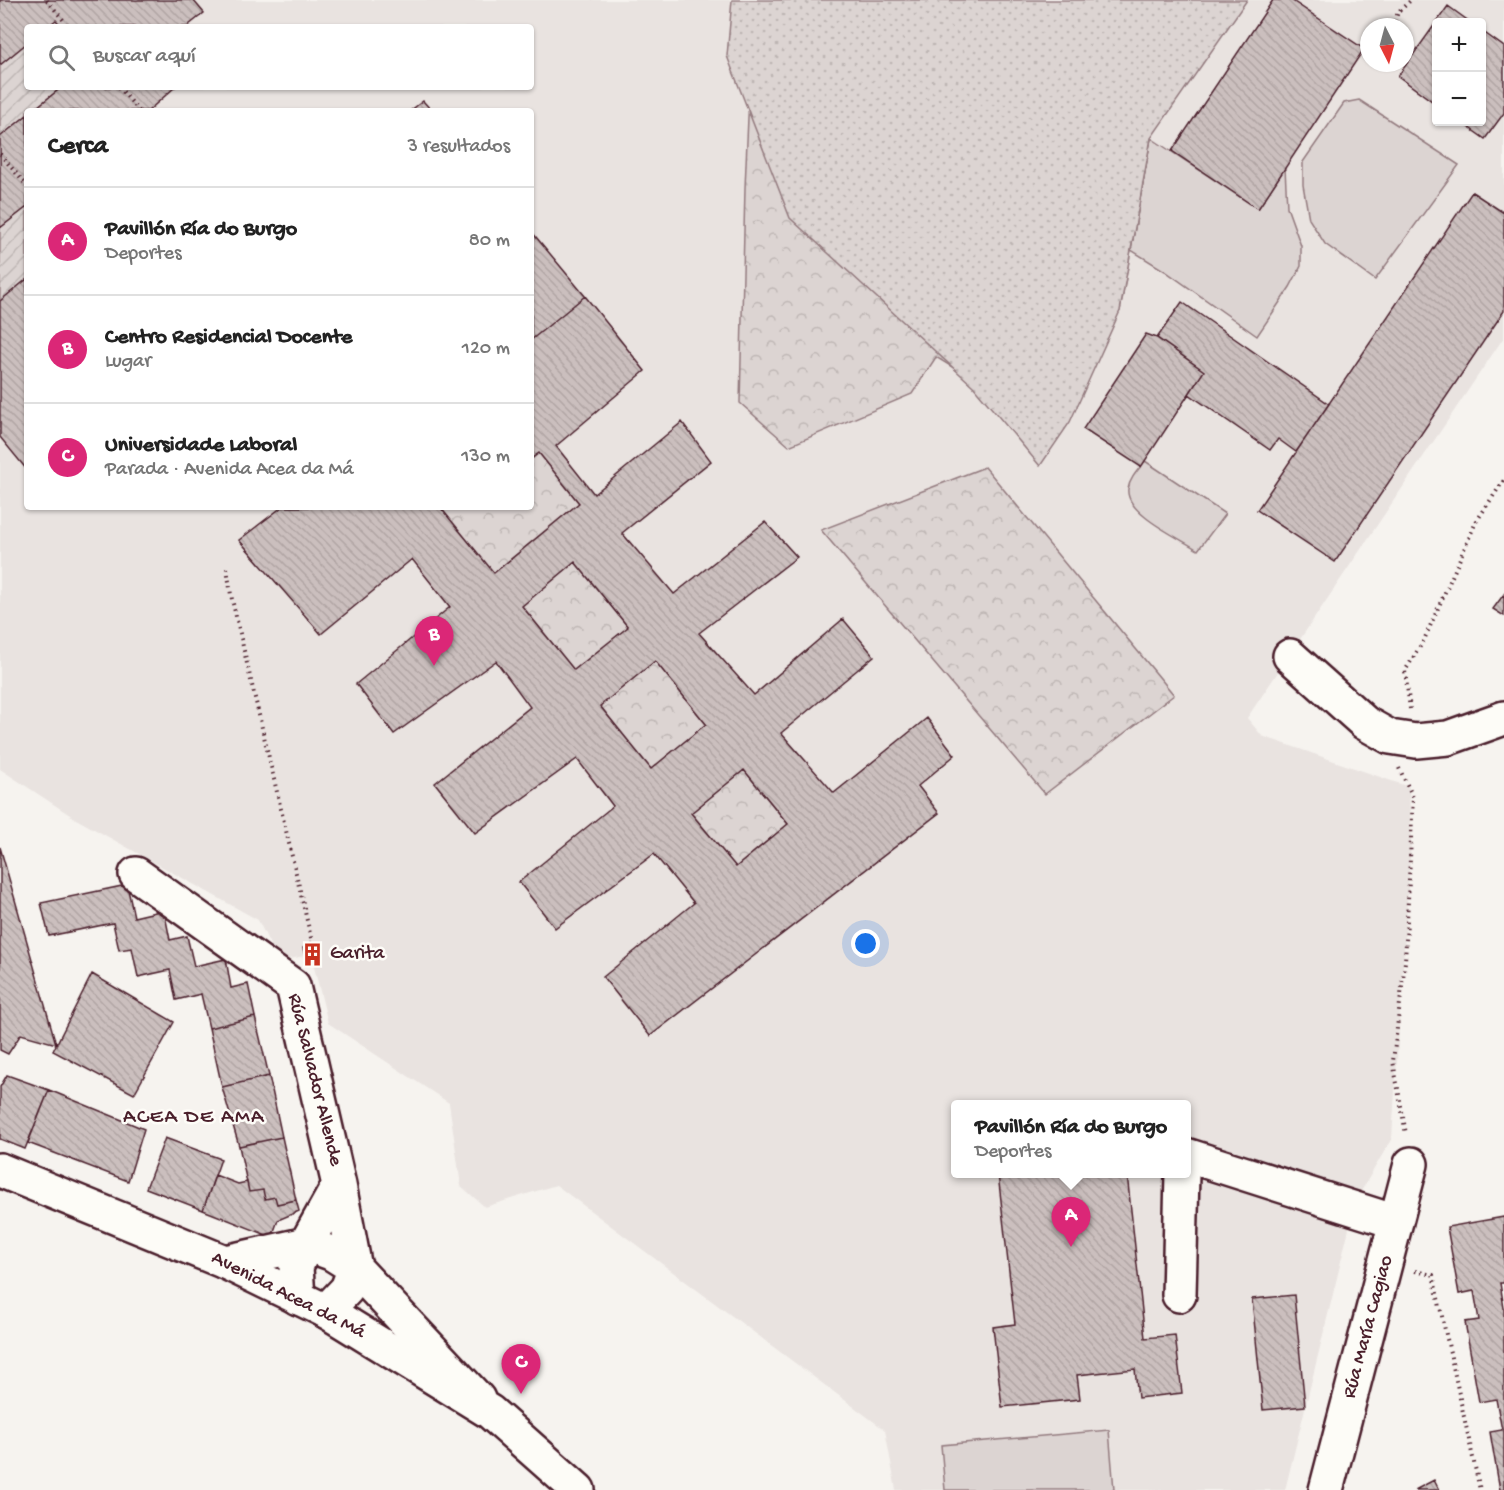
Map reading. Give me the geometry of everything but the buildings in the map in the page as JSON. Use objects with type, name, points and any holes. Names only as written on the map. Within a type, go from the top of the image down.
[{"type":"street","points":[[1290,656],[1365,723],[1403,739],[1449,738],[1504,718]]},
{"type":"street","name":"Rúa Salvador Allende","points":[[136,874],[293,986],[339,1185],[355,1268]]},
{"type":"street","points":[[1191,1157],[1396,1222]]},
{"type":"street","name":"Rúa María Cagiao","points":[[1326,1490],[1411,1164]]},
{"type":"street","name":"Avenida Acea da Má","points":[[0,1170],[225,1262],[312,1305],[490,1412],[578,1490]]},
{"type":"street","points":[[1179,1295],[1182,1178]]},
{"type":"street","name":"Rúa Salvador Allende","points":[[312,1305],[296,1267],[306,1244],[339,1185]]},
{"type":"street","points":[[225,1262],[306,1244],[331,1253],[355,1268],[490,1412]]},
{"type":"street","points":[[312,1305],[347,1289],[355,1268]]},
{"type":"path","points":[[47,0],[67,24]]},
{"type":"path","points":[[1396,18],[1398,12],[1411,0]]},
{"type":"path","points":[[122,90],[136,108]]},
{"type":"path","points":[[0,154],[24,182]]},
{"type":"path","points":[[1411,1164],[1393,1061],[1405,962],[1413,797],[1394,757],[1412,726],[1405,671],[1424,640],[1476,522],[1504,480]]},
{"type":"path","points":[[227,568],[312,942],[306,944],[308,956]]},
{"type":"path","points":[[1385,1264],[1433,1275],[1480,1490]]},
{"type":"shaded area","points":[[0,0],[732,0],[727,56],[973,386],[1040,466],[1120,311],[1151,138],[1247,0],[1504,0],[1504,337],[1247,718],[1262,736],[1409,787],[1411,842],[1392,1138],[1356,1200],[1285,1490],[896,1490],[885,1430],[556,1185],[485,1207],[461,1186],[449,1103],[328,1023],[311,955],[278,961],[258,920],[76,819],[0,769]]},
{"type":"green space","points":[[732,0],[1247,0],[1151,138],[1120,311],[1070,422],[1040,466],[973,386],[790,218],[727,56]]},
{"type":"green space","points":[[753,0],[1151,138],[1120,311],[1009,402],[936,357],[912,394],[789,446],[740,403],[745,188]]},
{"type":"green space","points":[[24,45],[24,90],[58,90],[36,108],[24,108],[24,117],[0,137],[0,65]]},
{"type":"green space","points":[[1359,100],[1459,165],[1375,280],[1325,244],[1309,219],[1303,185],[1303,162],[1344,103]]},
{"type":"green space","points":[[1151,138],[1258,209],[1285,168],[1287,207],[1301,246],[1301,266],[1290,287],[1257,336],[1165,271],[1131,250]]},
{"type":"green space","points":[[24,209],[24,281],[0,301],[0,228]]},
{"type":"green space","points":[[539,453],[579,503],[494,573],[442,510],[534,510],[534,457]]},
{"type":"green space","points":[[1145,461],[1225,514],[1198,550],[1144,516],[1129,498],[1128,489],[1131,481]]},
{"type":"green space","points":[[985,467],[1174,695],[1045,794],[821,530]]},
{"type":"green space","points":[[575,562],[628,627],[574,670],[522,606]]},
{"type":"green space","points":[[655,661],[706,724],[651,769],[600,706]]},
{"type":"green space","points":[[744,770],[788,824],[736,867],[691,813]]},
{"type":"green space","points":[[1109,1430],[1114,1490],[945,1490],[941,1445]]},
{"type":"place","name":"Centro Residencial Docente","points":[[434,666]]},
{"type":"place","name":"Garita","points":[[312,954]]},
{"type":"place","name":"Pavillón Ría do Burgo","points":[[1071,1247]]},
{"type":"place","name":"Universidade Laboral","points":[[521,1394]]},
{"type":"district","name":"ACEA DE AMA","points":[[194,1118]]}]
